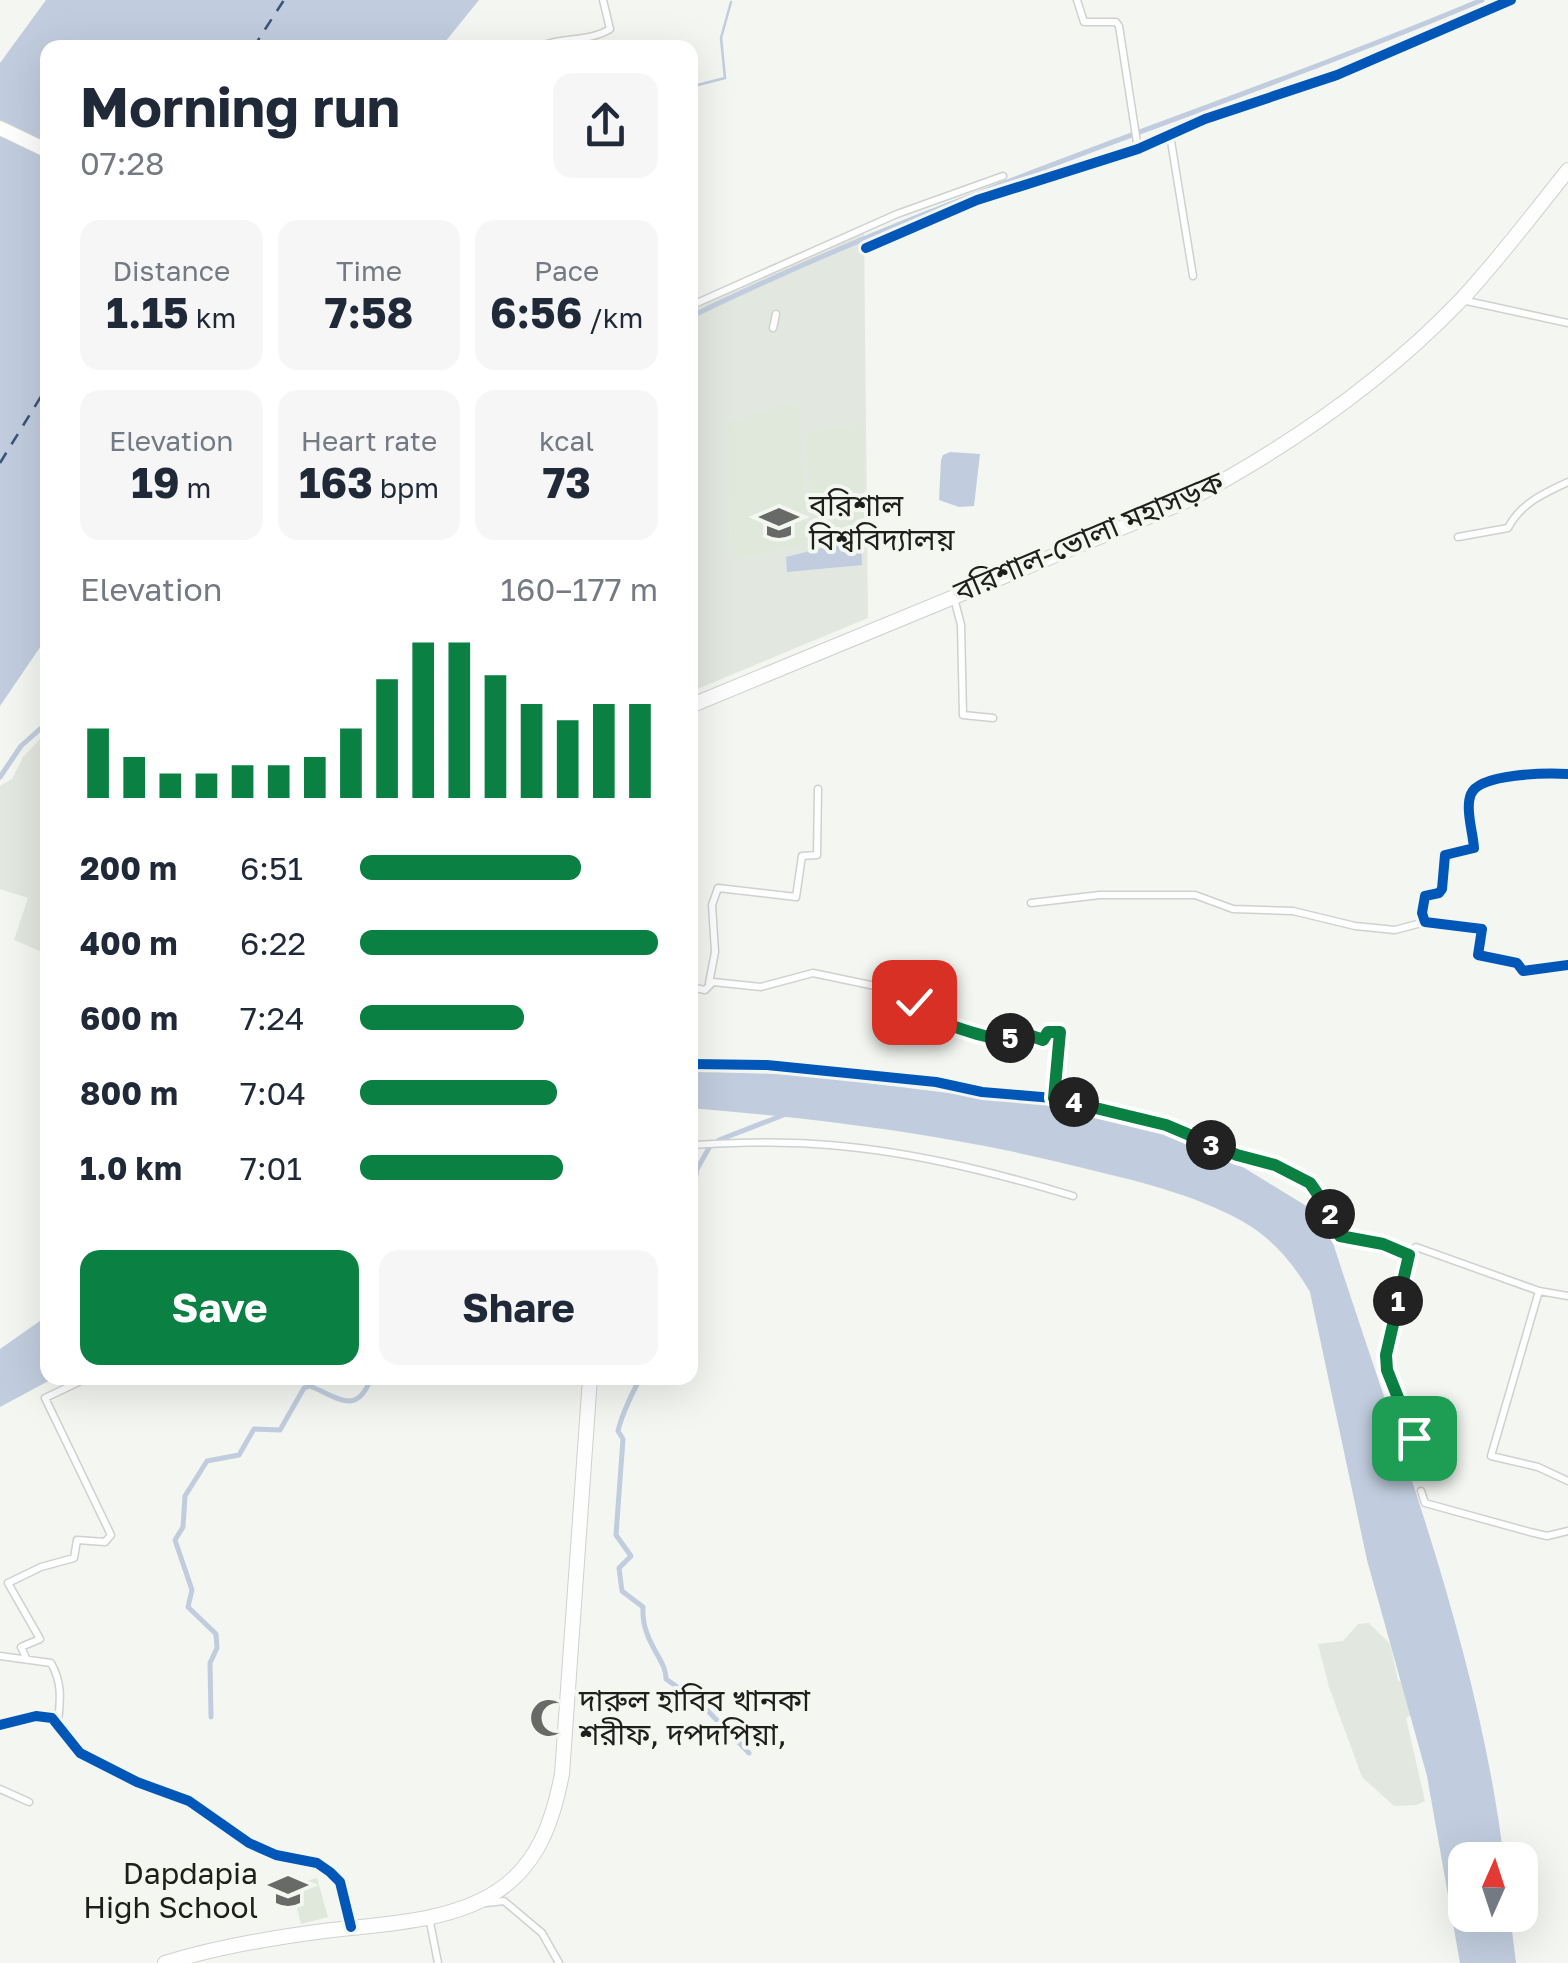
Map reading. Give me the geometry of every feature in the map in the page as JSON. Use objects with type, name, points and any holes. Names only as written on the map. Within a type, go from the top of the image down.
[{"type":"highway","points":[[0,128],[40,147]]},
{"type":"highway","name":"বরিশাল-ভোলা মহাসড়ক","points":[[698,703],[953,594],[1184,502],[1234,476],[1363,388],[1461,300],[1568,170]]},
{"type":"highway","points":[[165,1963],[246,1942],[429,1916],[466,1906],[494,1894],[537,1852],[556,1808],[566,1738],[590,1385]]},
{"type":"street","points":[[552,40],[596,39],[610,29],[604,0]]},
{"type":"street","points":[[1077,0],[1084,22],[1116,22],[1119,26],[1138,146]]},
{"type":"street","points":[[866,248],[977,200],[1337,75],[1511,0]]},
{"type":"street","points":[[1170,134],[1193,276]]},
{"type":"street","points":[[698,302],[897,214],[1003,176]]},
{"type":"street","points":[[1461,300],[1568,323]]},
{"type":"street","points":[[773,328],[776,314]]},
{"type":"street","points":[[1458,537],[1508,528],[1515,514],[1530,502],[1568,482]]},
{"type":"street","points":[[953,594],[961,626],[963,715],[993,718]]},
{"type":"street","points":[[1425,922],[1425,896],[1440,893],[1445,855],[1474,848],[1470,798],[1474,789],[1484,782],[1512,776],[1568,774]]},
{"type":"street","points":[[698,988],[705,990],[709,984],[715,952],[712,906],[718,888],[796,897],[802,856],[818,855],[818,789]]},
{"type":"street","points":[[1031,904],[1100,895],[1180,895],[1233,909],[1292,911],[1355,926],[1394,930],[1425,922],[1482,929],[1478,954],[1517,964],[1523,971],[1568,965]]},
{"type":"street","points":[[709,984],[760,987],[812,973],[880,987],[914,1002],[917,1017],[973,1032],[1016,1038],[1026,1034],[1043,1040],[1048,1032],[1060,1032],[1054,1098]]},
{"type":"street","points":[[698,1064],[767,1065],[1054,1098],[1166,1125],[1237,1155],[1275,1165],[1310,1183],[1340,1236],[1383,1244],[1409,1255],[1390,1330],[1387,1370],[1414,1438],[1418,1462],[1435,1468]]},
{"type":"street","points":[[698,1145],[814,1144],[889,1152],[1074,1196]]},
{"type":"street","points":[[1416,1248],[1539,1292],[1568,1296]]},
{"type":"street","points":[[1539,1292],[1491,1456],[1538,1468],[1568,1481]]},
{"type":"street","points":[[26,1658],[21,1647],[40,1639],[8,1583],[41,1567],[74,1558],[77,1540],[105,1542],[111,1535],[45,1398],[72,1385]]},
{"type":"street","points":[[1420,1491],[1425,1503],[1530,1532],[1547,1536],[1568,1531]]},
{"type":"street","points":[[0,1656],[51,1663],[58,1676],[62,1700],[58,1725]]},
{"type":"street","points":[[0,1725],[36,1716],[52,1718],[80,1753],[149,1787],[188,1801],[249,1843],[276,1855],[317,1863],[340,1882],[351,1928]]},
{"type":"street","points":[[0,1789],[28,1802]]},
{"type":"street","points":[[466,1906],[504,1900],[542,1933],[559,1963]]},
{"type":"street","points":[[429,1916],[438,1963]]},
{"type":"shaded area","name":"বরিশাল বিশ্ববিদ্যালয়","points":[[864,231],[868,618],[698,689],[698,304]]},
{"type":"shaded area","points":[[798,402],[807,544],[733,560],[728,422]]},
{"type":"shaded area","points":[[863,424],[865,527],[814,541],[806,433]]},
{"type":"shaded area","points":[[40,739],[40,951],[14,940],[28,898],[0,889],[0,786],[12,779],[23,757]]},
{"type":"shaded area","points":[[1369,1623],[1390,1644],[1398,1680],[1412,1691],[1415,1713],[1406,1718],[1425,1801],[1416,1805],[1394,1806],[1362,1777],[1329,1687],[1318,1644],[1343,1641],[1358,1624]]},
{"type":"shaded area","points":[[317,1878],[328,1917],[301,1924],[291,1885]]},
{"type":"water","points":[[46,0],[479,0],[447,40],[40,40],[40,647],[0,706],[0,63]]},
{"type":"water","points":[[950,452],[980,454],[974,506],[959,507],[939,500],[941,460]]},
{"type":"water","points":[[861,538],[862,565],[787,572],[786,557]]},
{"type":"water","points":[[698,1071],[802,1075],[1096,1111],[1172,1133],[1233,1161],[1313,1210],[1333,1243],[1433,1547],[1456,1624],[1492,1781],[1501,1842],[1448,1842],[1448,1895],[1427,1776],[1367,1560],[1310,1292],[1296,1271],[1263,1235],[1204,1203],[1103,1173],[937,1137],[698,1109]]},
{"type":"water","points":[[40,1321],[41,1385],[0,1407],[0,1349]]},
{"type":"water","points":[[1455,1932],[1512,1932],[1516,1963],[1460,1963]]},
{"type":"waterway","points":[[698,313],[885,230],[1482,0]]},
{"type":"waterway","points":[[698,85],[725,78],[721,38],[731,2]]},
{"type":"waterway","points":[[0,777],[21,746],[40,729]]},
{"type":"waterway","points":[[719,1140],[786,1114]]},
{"type":"waterway","points":[[698,1167],[709,1148]]},
{"type":"waterway","points":[[211,1717],[210,1663],[217,1648],[216,1634],[188,1607],[192,1590],[175,1540],[183,1527],[185,1496],[207,1461],[239,1455],[254,1429],[280,1430],[304,1388],[310,1386],[346,1401],[360,1397],[368,1385]]},
{"type":"waterway","points":[[637,1385],[618,1431],[623,1439],[616,1535],[631,1556],[619,1568],[622,1591],[643,1607],[646,1630],[666,1679],[700,1703],[749,1753]]},
{"type":"ferry route","points":[[258,40],[284,0]]},
{"type":"ferry route","points":[[0,463],[40,398]]},
{"type":"cycle path","points":[[866,248],[977,200],[1138,149],[1205,119],[1337,75],[1511,0]]},
{"type":"cycle path","points":[[1568,774],[1500,778],[1477,787],[1469,806],[1474,848],[1445,855],[1442,889],[1425,896],[1422,913],[1425,922],[1482,929],[1478,955],[1517,963],[1523,971],[1568,965]]},
{"type":"cycle path","points":[[698,1064],[767,1065],[1053,1098],[1166,1125],[1237,1155],[1275,1165],[1310,1183],[1329,1209],[1339,1236],[1409,1255],[1386,1355],[1387,1370],[1414,1438],[1417,1462],[1435,1468]]},
{"type":"cycle path","points":[[0,1725],[36,1716],[52,1718],[80,1753],[137,1782],[189,1801],[249,1843],[276,1855],[317,1863],[340,1882],[351,1927]]},
{"type":"place","name":"বরিশাল বিশ্ববিদ্যালয়","points":[[779,523]]},
{"type":"place","name":"দারুল হাবিব খানকা শরীফ, দপদপিয়া,","points":[[549,1718]]},
{"type":"place","name":"Dapdapia High School","points":[[288,1891]]},
{"type":"route","points":[[914,1002],[917,1017],[987,1035],[1016,1038],[1026,1034],[1043,1040],[1048,1032],[1060,1032],[1054,1098],[1166,1125],[1237,1155],[1275,1165],[1310,1183],[1340,1236],[1383,1244],[1409,1255],[1386,1355],[1387,1370],[1414,1438]]}]
